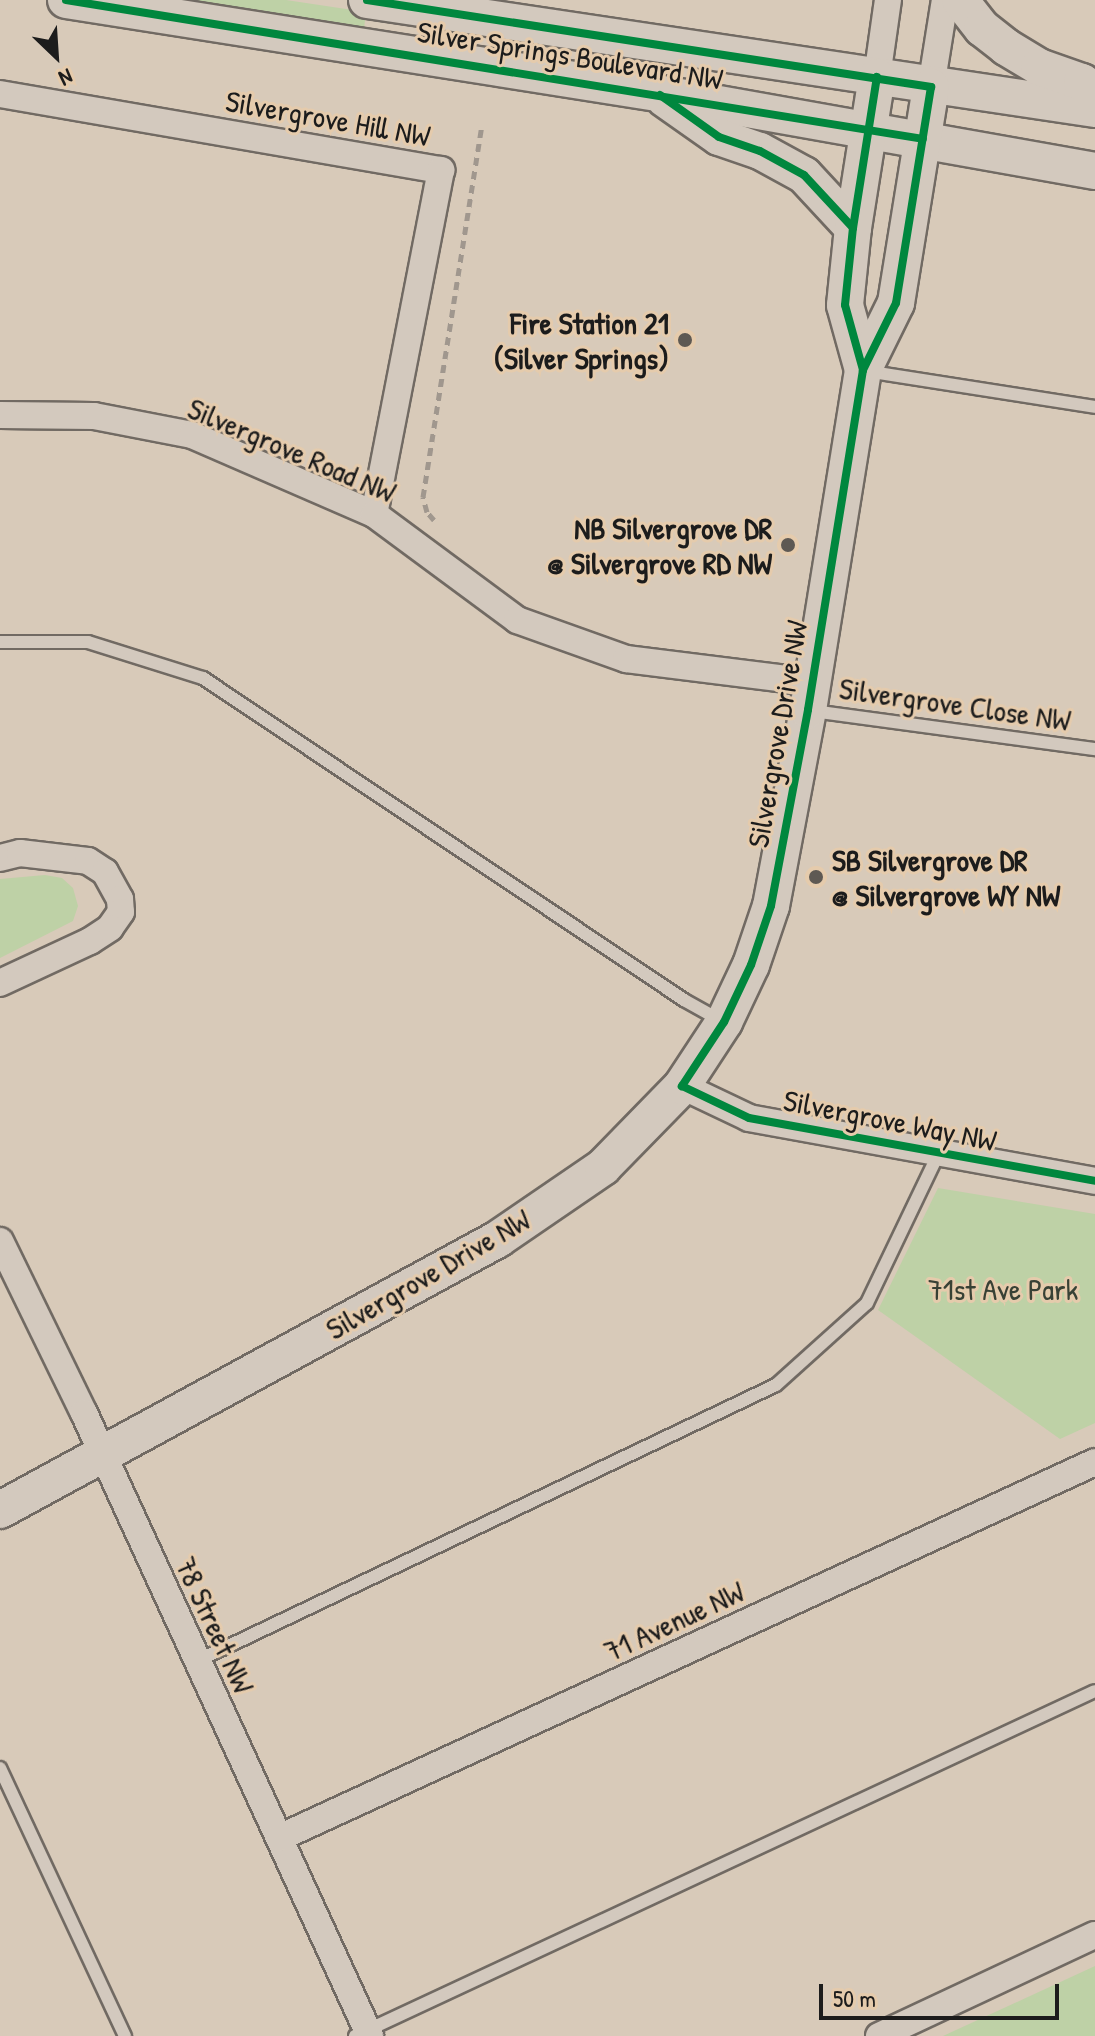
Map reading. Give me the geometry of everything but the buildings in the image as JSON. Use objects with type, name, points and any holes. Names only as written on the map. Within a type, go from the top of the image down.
[{"type":"street","name":"Silver Springs Boulevard NW","points":[[66,0],[869,128],[1095,171]]},
{"type":"street","name":"Silver Springs Boulevard NW","points":[[367,0],[931,87],[1095,109]]},
{"type":"street","name":"Silvergrove Drive NW","points":[[863,370],[845,305],[853,228],[888,0]]},
{"type":"street","name":"Silvergrove Drive NW","points":[[0,1510],[498,1239],[603,1167],[682,1086],[724,1022],[751,965],[771,906],[863,370],[896,303],[945,0]]},
{"type":"street","points":[[960,0],[982,28],[1006,47],[1039,67],[1082,82],[1095,94]]},
{"type":"street","points":[[657,93],[719,137],[760,151],[804,175],[853,228]]},
{"type":"street","name":"Silvergrove Hill NW","points":[[0,94],[441,170],[374,514]]},
{"type":"street","name":"Silvergrove Road NW","points":[[0,415],[94,416],[192,435],[374,514],[517,620],[626,659],[809,696]]},
{"type":"street","points":[[0,858],[20,853],[88,861],[105,872],[120,899],[121,912],[110,928],[90,941],[0,983]]},
{"type":"street","name":"Silvergrove Way NW","points":[[682,1086],[749,1118],[938,1155],[1095,1181]]},
{"type":"street","name":"78 Street NW","points":[[0,1241],[103,1455],[279,1838],[364,2034]]},
{"type":"street","name":"71 Avenue NW","points":[[279,1838],[1095,1462]]},
{"type":"street","points":[[879,2036],[1095,1935]]},
{"type":"lane","points":[[863,370],[1095,407]]},
{"type":"lane","points":[[0,642],[88,642],[203,678],[684,1000],[724,1022]]},
{"type":"lane","name":"Silvergrove Close NW","points":[[809,696],[1095,749]]},
{"type":"lane","points":[[196,1661],[776,1385],[867,1303],[938,1155]]},
{"type":"lane","points":[[364,2034],[1095,1691]]},
{"type":"lane","points":[[0,1768],[125,2036]]},
{"type":"path","points":[[438,523],[427,512],[423,497],[482,126]]},
{"type":"green space","points":[[149,0],[286,0],[366,12],[364,29],[271,20]]},
{"type":"green space","points":[[45,875],[62,878],[73,888],[78,906],[73,921],[0,958],[0,879]]},
{"type":"green space","name":"71st Ave Park","points":[[938,1188],[1095,1214],[1095,1423],[1060,1439],[878,1310]]},
{"type":"green space","points":[[1095,1966],[1095,2036],[943,2036]]},
{"type":"cycle path","points":[[66,0],[923,139]]},
{"type":"cycle path","points":[[367,0],[931,87],[896,303],[863,370],[808,710],[771,906],[751,965],[724,1022],[682,1086],[749,1118],[1095,1181]]},
{"type":"cycle path","points":[[863,370],[845,305],[853,228],[877,77]]},
{"type":"cycle path","points":[[660,95],[719,137],[760,151],[804,175],[853,228]]},
{"type":"place","name":"Fire Station 21 (Silver Springs)","points":[[685,340]]},
{"type":"place","name":"NB Silvergrove DR @ Silvergrove RD NW","points":[[788,545]]},
{"type":"place","name":"SB Silvergrove DR @ Silvergrove WY NW","points":[[816,877]]}]
